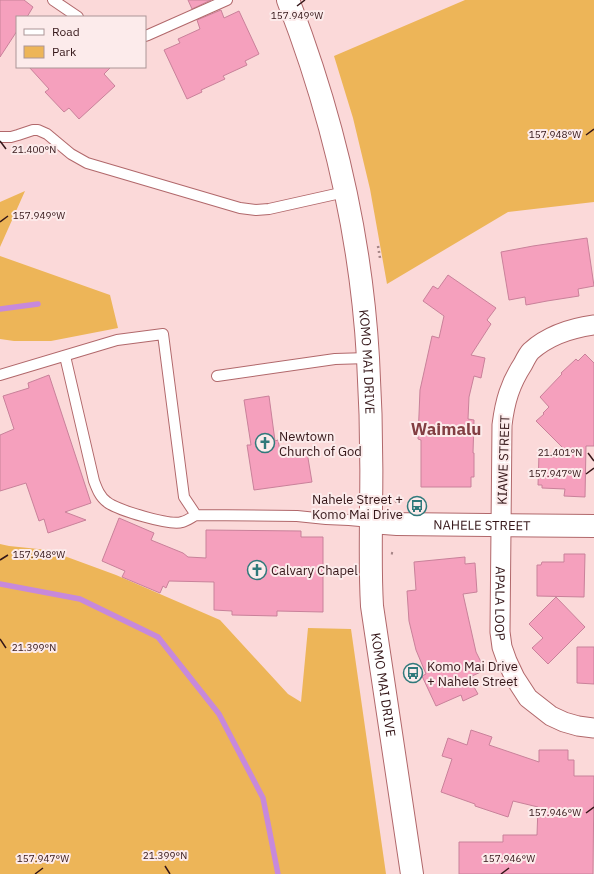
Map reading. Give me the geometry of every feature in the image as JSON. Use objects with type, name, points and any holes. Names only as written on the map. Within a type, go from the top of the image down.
[{"type":"street","name":"KOMO MAI DRIVE","points":[[288,0],[317,83],[333,140],[352,224],[360,274],[368,358],[371,437],[370,576],[372,606],[412,874]]},
{"type":"street","name":"KIAWE STREET","points":[[501,525],[502,425],[510,387],[530,351],[564,332],[594,325]]},
{"type":"street","name":"NAHELE STREET","points":[[371,522],[397,524],[594,526]]},
{"type":"street","name":"APALA LOOP","points":[[501,525],[500,632],[502,647],[507,662],[528,698],[551,716],[578,726],[594,728]]},
{"type":"lane","points":[[53,0],[77,16]]},
{"type":"lane","points":[[146,36],[227,0]]},
{"type":"lane","points":[[0,138],[11,137],[33,130],[38,130],[46,134],[71,154],[87,163],[240,208],[256,210],[269,209],[345,192]]},
{"type":"lane","points":[[0,375],[117,340],[163,334],[184,497],[196,515]]},
{"type":"lane","points":[[65,356],[94,481],[97,490],[111,505],[164,522],[181,523],[196,515],[296,516],[326,520],[371,522]]},
{"type":"lane","points":[[217,376],[335,359],[368,358]]},
{"type":"path","points":[[378,246],[380,258]]},
{"type":"path","points":[[395,502],[399,498]]},
{"type":"path","points":[[391,553],[396,554]]},
{"type":"green space","points":[[465,0],[594,0],[594,202],[508,212],[387,284],[370,189],[353,118],[334,56]]},
{"type":"green space","points":[[25,191],[0,247],[0,202]]},
{"type":"green space","points":[[0,256],[110,295],[118,328],[51,341],[14,341],[0,339]]},
{"type":"green space","points":[[0,544],[48,550],[116,575],[220,620],[288,694],[301,702],[308,628],[351,629],[386,874],[0,874]]},
{"type":"building","points":[[0,0],[24,0],[33,7],[28,16],[16,16],[16,33],[0,57]]},
{"type":"building","points":[[188,0],[211,0],[192,9]]},
{"type":"building","points":[[221,10],[224,18],[239,11],[259,54],[245,61],[247,65],[223,76],[225,79],[201,90],[202,92],[187,99],[164,50],[180,43],[178,39],[200,29],[197,20]]},
{"type":"building","points":[[30,68],[110,68],[104,74],[115,86],[79,119],[69,108],[64,112],[45,92],[49,89]]},
{"type":"building","points":[[587,238],[594,286],[578,289],[579,296],[526,305],[525,297],[509,300],[501,252]]},
{"type":"building","points":[[448,275],[496,308],[487,320],[491,324],[471,355],[485,358],[481,378],[474,376],[469,397],[468,419],[474,420],[474,477],[471,477],[471,487],[421,487],[421,440],[418,439],[420,390],[432,336],[439,338],[444,316],[423,301],[433,286],[438,289]]},
{"type":"building","points":[[585,354],[594,363],[594,446],[586,446],[585,497],[564,496],[565,489],[542,488],[542,485],[538,485],[539,453],[569,454],[536,421],[549,407],[540,397],[562,374],[561,373],[576,359],[578,361]]},
{"type":"building","points":[[49,375],[91,503],[65,512],[86,520],[48,533],[44,519],[39,521],[26,483],[0,491],[0,435],[14,429],[3,396],[29,388],[28,383]]},
{"type":"building","name":"Newtown Church of God","points":[[269,396],[275,441],[278,440],[281,456],[307,452],[312,482],[254,490],[247,445],[251,445],[244,400]]},
{"type":"building","name":"Calvary Chapel","points":[[119,518],[154,533],[151,540],[183,553],[188,557],[206,558],[206,530],[301,531],[301,537],[323,537],[323,612],[277,611],[277,616],[232,615],[232,611],[214,610],[214,582],[169,581],[166,588],[163,586],[160,593],[122,577],[125,571],[102,561]]},
{"type":"building","points":[[564,554],[585,554],[584,597],[537,596],[537,565],[541,565],[542,562],[564,562]]},
{"type":"building","points":[[465,557],[465,564],[475,563],[477,592],[463,594],[476,652],[485,670],[472,676],[477,686],[474,687],[478,694],[463,701],[461,695],[436,706],[422,676],[426,674],[416,650],[409,621],[407,591],[416,590],[414,562]]},
{"type":"building","points":[[556,597],[585,627],[548,664],[532,648],[543,638],[529,624]]},
{"type":"building","points":[[577,647],[594,647],[594,684],[577,683]]},
{"type":"building","points":[[471,730],[492,737],[489,745],[539,762],[539,750],[568,750],[568,760],[574,760],[574,776],[594,776],[593,874],[459,874],[459,842],[503,842],[503,835],[537,835],[538,807],[513,801],[508,817],[475,806],[475,804],[441,792],[452,759],[442,756],[448,738],[467,745]]},
{"type":"waterway","points":[[0,309],[38,304]]},
{"type":"waterway","points":[[0,584],[80,599],[158,637],[219,714],[263,798],[278,874]]},
{"type":"place","name":"Newtown Church of God","points":[[265,443]]},
{"type":"place","name":"Nahele Street + Komo Mai Drive","points":[[417,506]]},
{"type":"place","name":"Calvary Chapel","points":[[257,570]]},
{"type":"place","name":"Komo Mai Drive + Nahele Street","points":[[413,673]]},
{"type":"district","name":"Waimalu","points":[[446,429]]}]
